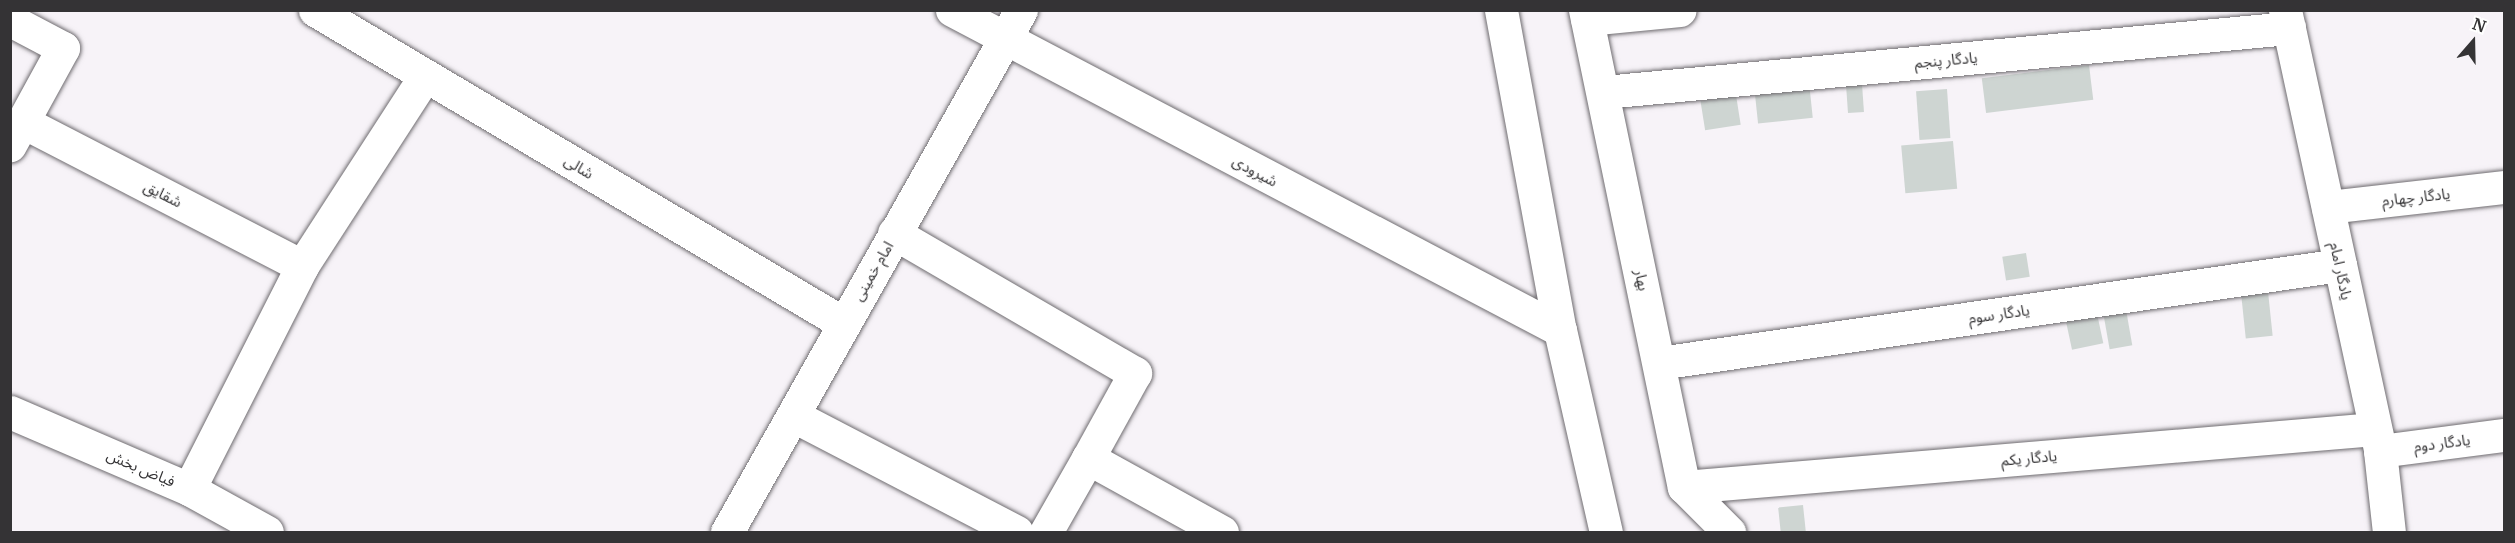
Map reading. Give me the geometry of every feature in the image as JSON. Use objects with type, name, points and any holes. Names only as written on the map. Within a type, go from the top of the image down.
[{"type":"street","name":"شالی","points":[[315,10],[843,323]]},
{"type":"street","name":"شیرودی","points":[[952,10],[1005,40],[1560,330]]},
{"type":"street","name":"امام خمینی","points":[[727,532],[1021,10]]},
{"type":"street","points":[[1501,10],[1560,330],[1603,531]]},
{"type":"street","points":[[1586,14],[1680,10]]},
{"type":"street","name":"بهار","points":[[1586,14],[1604,92],[1684,487]]},
{"type":"street","points":[[10,20],[63,48],[17,134]]},
{"type":"street","name":"یادگار پنجم","points":[[1604,92],[2287,20]]},
{"type":"street","name":"یادگار امام","points":[[2287,20],[2377,440],[2389,532]]},
{"type":"street","points":[[189,489],[302,266],[425,76]]},
{"type":"street","name":"شقایق","points":[[17,134],[302,266]]},
{"type":"street","name":"یادگار چهارم","points":[[2328,207],[2505,188]]},
{"type":"street","points":[[894,233],[1135,372],[1046,532]]},
{"type":"street","name":"یادگار سوم","points":[[1659,363],[2340,265]]},
{"type":"street","name":"فیاض بخش","points":[[10,412],[189,489],[267,532]]},
{"type":"street","points":[[794,416],[1017,532]]},
{"type":"street","name":"یادگار دوم","points":[[2377,440],[2505,435]]},
{"type":"street","name":"یادگار یکم","points":[[1684,487],[2377,440]]},
{"type":"street","points":[[1089,458],[1222,532]]},
{"type":"street","points":[[1684,487],[1729,532]]},
{"type":"building","points":[[2089,65],[2093,100],[1986,113],[1982,78]]},
{"type":"building","points":[[1809,82],[1813,118],[1758,124],[1754,88]]},
{"type":"building","points":[[1862,84],[1864,112],[1848,113],[1846,85]]},
{"type":"building","points":[[1947,89],[1950,138],[1919,140],[1916,91]]},
{"type":"building","points":[[1736,95],[1741,125],[1705,130],[1700,101]]},
{"type":"building","points":[[1953,141],[1957,189],[1905,193],[1901,146]]},
{"type":"building","points":[[2026,253],[2030,277],[2006,280],[2002,257]]},
{"type":"building","points":[[2267,282],[2273,336],[2246,339],[2240,285]]},
{"type":"building","points":[[2095,304],[2103,343],[2072,350],[2064,311]]},
{"type":"building","points":[[2125,304],[2132,345],[2110,349],[2102,308]]},
{"type":"building","points":[[1803,505],[1806,532],[1781,532],[1778,508]]}]
